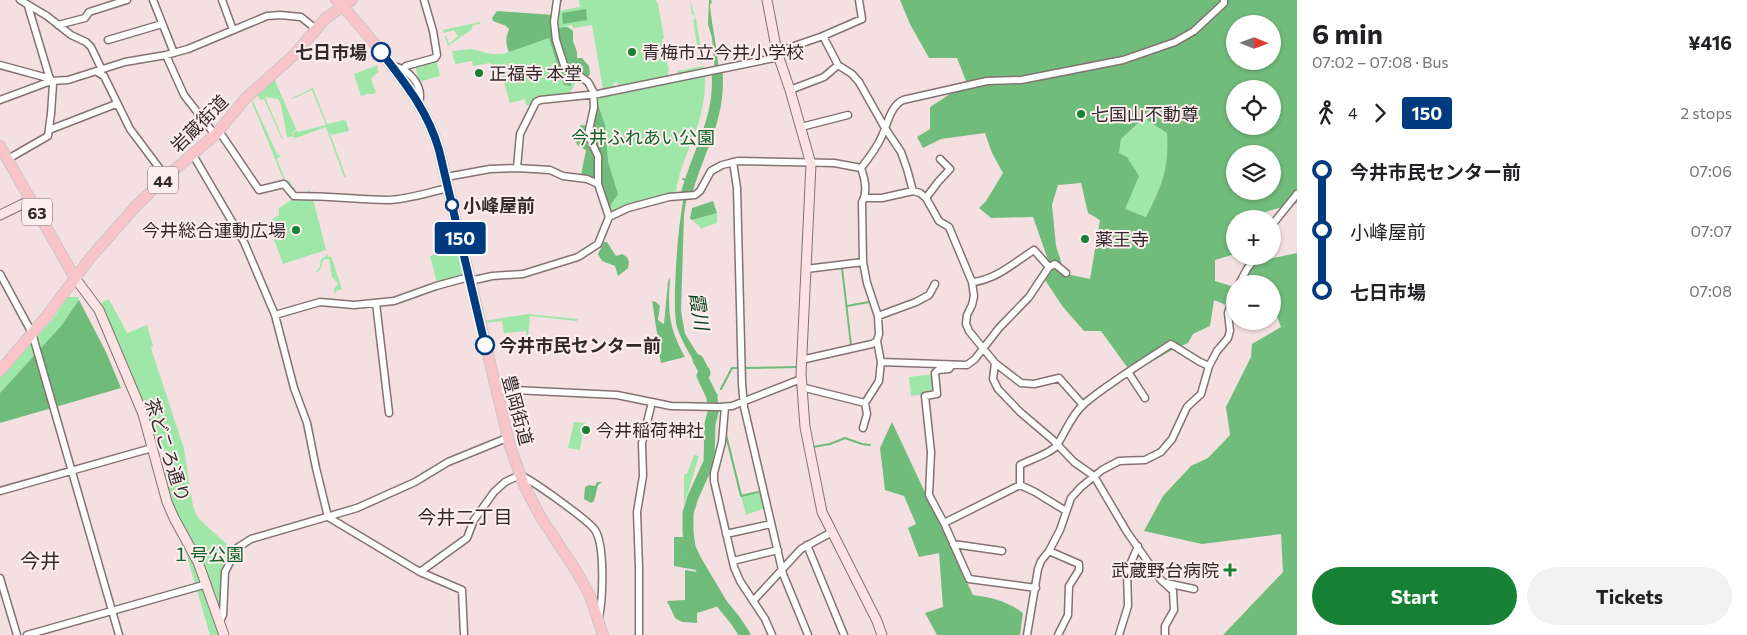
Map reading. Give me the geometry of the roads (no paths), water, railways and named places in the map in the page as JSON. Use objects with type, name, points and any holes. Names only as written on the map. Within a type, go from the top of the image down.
[{"type":"main road","name":"岩蔵街道","points":[[0,371],[45,318],[91,257],[136,206],[217,133],[253,91],[294,55],[339,3],[352,0]]},
{"type":"main road","name":"豊岡街道","points":[[339,3],[352,15],[419,102],[434,132],[507,438],[520,475],[545,524],[582,580],[603,635]]},
{"type":"main road","name":"63","points":[[0,146],[75,278]]},
{"type":"street","points":[[20,0],[91,47],[116,104],[136,139],[166,177]]},
{"type":"street","points":[[58,24],[86,18],[89,12],[127,0]]},
{"type":"street","points":[[153,0],[174,53]]},
{"type":"street","points":[[222,0],[233,30]]},
{"type":"street","points":[[403,70],[406,66],[437,56],[433,31],[424,0]]},
{"type":"street","points":[[275,314],[320,302],[354,305],[394,302],[436,286],[469,279],[523,274],[578,257],[598,244],[609,217],[598,184],[598,156],[589,137],[594,95],[590,84],[564,65],[556,40],[554,22],[557,0]]},
{"type":"street","points":[[767,0],[778,55],[811,164],[801,360],[805,427],[820,506],[875,615],[882,635]]},
{"type":"street","points":[[517,168],[520,134],[536,102],[594,95],[778,55],[862,19],[860,0]]},
{"type":"street","points":[[861,168],[875,150],[898,102],[987,81],[1021,80],[1123,60],[1175,42],[1194,31],[1224,3],[1224,0]]},
{"type":"street","points":[[8,158],[48,136],[49,130],[53,84],[28,6]]},
{"type":"street","points":[[0,100],[51,81],[68,80],[125,62],[174,53],[264,16],[276,14],[301,17],[316,29]]},
{"type":"street","points":[[108,40],[162,24]]},
{"type":"street","points":[[823,36],[838,65],[852,74],[859,82],[901,152],[913,191]]},
{"type":"street","points":[[166,55],[184,95],[217,133],[259,190],[284,184],[294,196],[326,196],[361,200],[380,198],[386,200],[405,198],[447,182],[495,168],[550,170],[563,176],[587,179],[598,184]]},
{"type":"street","points":[[410,76],[413,69],[412,64]]},
{"type":"street","points":[[0,65],[44,77],[51,81]]},
{"type":"street","points":[[790,90],[824,77],[838,65]]},
{"type":"street","points":[[392,66],[403,70],[416,82],[421,93],[419,102]]},
{"type":"street","points":[[49,130],[116,104]]},
{"type":"street","points":[[801,127],[848,115]]},
{"type":"street","points":[[193,154],[244,242],[275,314],[294,388],[307,423],[328,517],[420,572],[462,590],[464,635]]},
{"type":"street","points":[[926,198],[950,169],[940,159]]},
{"type":"street","points":[[609,217],[628,208],[680,196],[693,195],[700,191],[711,171],[733,162],[834,163],[861,168]]},
{"type":"street","points":[[733,162],[738,196],[744,402],[782,569],[808,635]]},
{"type":"street","points":[[861,168],[865,180],[865,198],[862,202],[863,262],[867,283],[878,316],[879,334],[877,342],[881,362],[879,382],[865,403],[867,414],[863,428]]},
{"type":"street","points":[[865,198],[882,198],[913,191],[926,198],[939,221],[949,227],[972,282],[974,296],[967,315],[966,324],[968,331],[995,364],[1020,383],[1034,384],[1059,378],[1083,405]]},
{"type":"street","points":[[1281,214],[1297,194]]},
{"type":"street","points":[[0,215],[31,200]]},
{"type":"street","points":[[972,282],[996,276],[1034,250],[1049,268]]},
{"type":"street","points":[[806,269],[863,262]]},
{"type":"street","points":[[881,362],[966,365],[975,359],[999,328],[1029,297],[1049,268],[1055,264],[1066,272]]},
{"type":"street","points":[[0,274],[32,333],[119,635]]},
{"type":"street","name":"茶どころ通り","points":[[75,278],[101,314],[143,414],[169,507],[196,557],[224,635]]},
{"type":"street","points":[[878,316],[916,302],[929,294],[935,284]]},
{"type":"street","points":[[376,304],[389,412]]},
{"type":"street","points":[[1027,635],[1038,569],[1060,530],[1071,498],[1094,476],[1119,461],[1145,460],[1161,452],[1172,439],[1187,408],[1201,394],[1209,366],[1217,351],[1228,338],[1230,330]]},
{"type":"street","points":[[801,360],[877,342]]},
{"type":"street","points":[[1020,485],[1020,465],[1057,446],[1071,420],[1083,405],[1171,344],[1209,366]]},
{"type":"street","points":[[995,364],[993,379],[998,389],[1074,462],[1094,476],[1127,532],[1160,579],[1173,590],[1174,610],[1165,626],[1165,635]]},
{"type":"street","points":[[952,365],[949,369],[938,370],[935,373],[937,394],[925,396],[931,452],[928,495],[944,523],[969,579],[1036,588]]},
{"type":"street","points":[[1128,372],[1145,398]]},
{"type":"street","points":[[496,392],[514,390],[618,395],[670,406],[722,407],[744,402],[801,383],[865,403]]},
{"type":"street","points":[[639,635],[637,512],[643,476],[642,443],[652,402]]},
{"type":"street","points":[[722,407],[722,442],[714,478],[726,534],[740,581],[765,618],[772,635]]},
{"type":"street","points":[[220,622],[223,615],[225,572],[237,548],[251,539],[357,508],[421,479],[442,464],[507,438]]},
{"type":"street","points":[[0,491],[152,448]]},
{"type":"street","points":[[420,572],[467,538],[483,506],[494,492],[505,482],[520,475],[529,478],[593,527],[596,532],[604,580],[602,604],[598,618]]},
{"type":"street","points":[[944,523],[1020,485]]},
{"type":"street","points":[[1020,485],[1036,492],[1066,511]]},
{"type":"street","points":[[726,534],[771,524]]},
{"type":"street","points":[[753,600],[801,549],[832,532]]},
{"type":"street","points":[[953,544],[1002,551]]},
{"type":"street","points":[[807,545],[844,635]]},
{"type":"street","points":[[1119,635],[1128,606],[1127,572],[1138,546]]},
{"type":"street","points":[[733,561],[778,550]]},
{"type":"street","points":[[1049,551],[1079,564],[1079,570],[1069,586],[1068,614],[1058,635]]},
{"type":"street","points":[[0,578],[16,635]]},
{"type":"street","points":[[1166,583],[1194,588]]},
{"type":"street","points":[[27,635],[206,584]]},
{"type":"waterway","points":[[559,7],[561,0]]},
{"type":"waterway","points":[[573,61],[579,63]]},
{"type":"waterway","name":"霞川","points":[[686,195],[708,134],[716,104],[717,71]]},
{"type":"waterway","name":"霞川","points":[[683,179],[689,181]]},
{"type":"waterway","points":[[842,268],[851,345]]},
{"type":"waterway","points":[[847,306],[869,302]]},
{"type":"waterway","name":"霞川","points":[[698,360],[705,373],[702,376],[712,397],[713,412],[710,424],[709,462],[688,513],[690,547],[722,604],[745,635]]},
{"type":"waterway","points":[[745,368],[798,367]]},
{"type":"waterway","points":[[721,389],[732,368],[739,368]]},
{"type":"waterway","name":"霞川","points":[[713,400],[717,395]]},
{"type":"waterway","points":[[726,435],[741,496],[758,492]]},
{"type":"waterway","points":[[813,447],[830,444],[845,438],[870,445]]},
{"type":"place","name":"七日市場","points":[[381,52]]},
{"type":"place","name":"青梅市立今井小学校","points":[[632,52]]},
{"type":"place","name":"正福寺 本堂","points":[[479,73]]},
{"type":"place","name":"七国山不動尊","points":[[1081,114]]},
{"type":"place","name":"小峰屋前","points":[[452,205]]},
{"type":"place","name":"今井総合運動広場","points":[[296,230]]},
{"type":"place","name":"薬王寺","points":[[1085,239]]},
{"type":"place","name":"今井市民センター前","points":[[485,345]]},
{"type":"place","name":"今井稲荷神社","points":[[586,430]]},
{"type":"place","name":"武蔵野台病院","points":[[1230,570]]},
{"type":"district","name":"今井二丁目","points":[[465,516]]},
{"type":"district","name":"今井","points":[[40,560]]},
{"type":"park label","name":"今井ふれあい公園","points":[[643,137]]},
{"type":"park label","name":"１号公園","points":[[208,554]]}]
